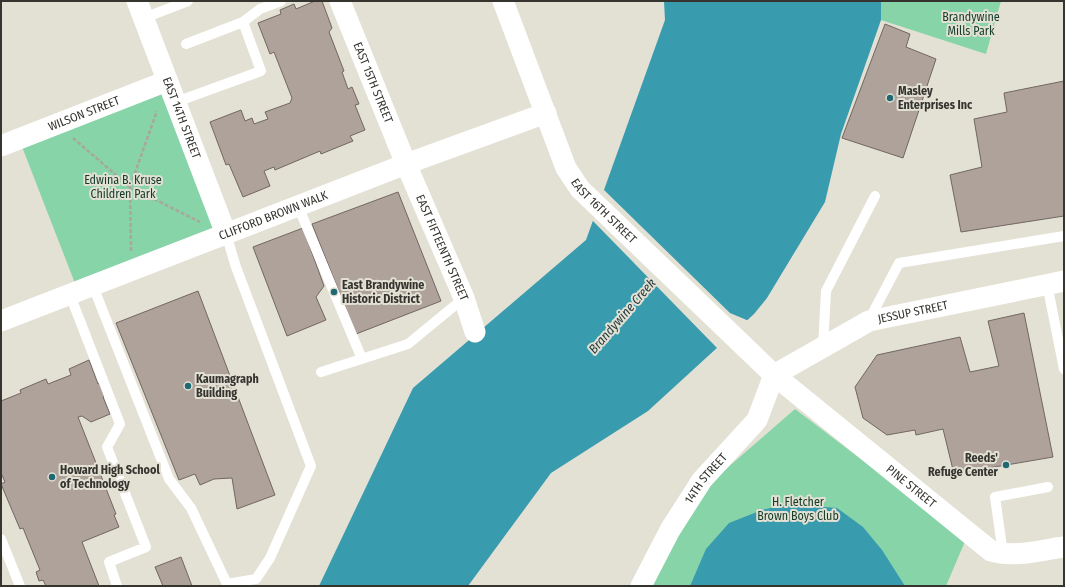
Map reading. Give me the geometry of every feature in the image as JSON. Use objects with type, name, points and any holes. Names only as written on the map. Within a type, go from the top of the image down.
[{"type":"street","name":"EAST 15TH STREET","points":[[340,1],[406,164]]},
{"type":"street","name":"EAST 16TH STREET","points":[[503,1],[566,168],[580,189],[774,375]]},
{"type":"street","name":"EAST 14TH STREET","points":[[140,10],[167,81],[167,106],[226,234]]},
{"type":"street","name":"WILSON STREET","points":[[1,146],[167,81]]},
{"type":"street","name":"CLIFFORD BROWN WALK","points":[[1,321],[406,164],[546,113]]},
{"type":"street","name":"EAST FIFTEENTH STREET","points":[[406,164],[464,298],[475,332]]},
{"type":"street","name":"JESSUP STREET","points":[[774,375],[869,321],[1055,283]]},
{"type":"street","name":"PINE STREET","points":[[774,375],[991,551],[1003,554],[1016,554],[1064,547]]},
{"type":"street","name":"14TH STREET","points":[[641,586],[670,530],[702,480],[757,420],[774,375]]},
{"type":"lane","points":[[140,10],[188,1]]},
{"type":"lane","points":[[186,44],[243,22],[260,9],[281,1]]},
{"type":"lane","points":[[167,106],[261,71],[243,22]]},
{"type":"lane","points":[[823,347],[826,291],[875,196]]},
{"type":"lane","points":[[298,206],[362,359]]},
{"type":"lane","points":[[93,286],[169,479],[191,508],[227,584],[256,579],[270,558],[311,466],[236,267],[226,234]]},
{"type":"lane","points":[[869,321],[899,262],[1064,236]]},
{"type":"lane","points":[[1055,283],[1064,370]]},
{"type":"lane","points":[[70,295],[120,424],[107,447],[146,547],[109,562],[117,586]]},
{"type":"lane","points":[[321,372],[408,344],[464,298]]},
{"type":"lane","points":[[1003,554],[995,497],[1048,487]]},
{"type":"lane","points":[[1,539],[20,586]]},
{"type":"path","points":[[131,254],[130,187],[167,106]]},
{"type":"path","points":[[70,135],[130,187],[193,220],[206,224]]},
{"type":"green space","name":"Brandywine Mills Park","points":[[881,1],[1001,1],[986,54],[881,20]]},
{"type":"green space","name":"Edwina B. Kruse Children Park","points":[[167,81],[226,234],[78,291],[19,139]]},
{"type":"green space","name":"H. Fletcher Brown Boys Club","points":[[795,409],[966,539],[946,586],[648,586],[711,482]]},
{"type":"water","name":"Brandywine Creek","points":[[664,1],[881,1],[881,20],[841,134],[825,202],[767,298],[754,314],[648,411],[551,473],[468,586],[319,586],[413,388],[586,240],[665,20]]},
{"type":"water","points":[[788,504],[837,508],[863,527],[882,550],[905,586],[690,586],[706,549],[729,523],[762,510]]},
{"type":"pier","points":[[603,189],[730,313],[749,321],[718,349],[592,220]]},
{"type":"building","points":[[315,1],[322,1],[332,28],[329,32],[344,71],[342,72],[348,89],[352,87],[359,104],[355,105],[365,130],[350,136],[353,141],[321,154],[320,151],[275,170],[274,167],[264,171],[270,186],[243,197],[229,164],[226,165],[210,122],[241,110],[245,121],[252,118],[254,124],[268,119],[265,112],[290,103],[292,98],[274,52],[270,54],[258,23],[281,14],[280,10],[294,4],[296,9]]},
{"type":"building","name":"Masley Enterprises Inc","points":[[885,24],[910,34],[906,47],[936,59],[903,158],[842,138]]},
{"type":"building","points":[[1064,81],[1064,216],[961,232],[950,175],[982,167],[974,119],[1007,112],[1004,93]]},
{"type":"building","points":[[398,192],[441,301],[356,334],[312,224]]},
{"type":"building","points":[[303,228],[324,286],[316,297],[326,320],[287,336],[253,247]]},
{"type":"building","name":"Kaumagraph Building","points":[[198,291],[275,495],[237,509],[232,478],[214,479],[200,485],[195,474],[179,480],[116,323]]},
{"type":"building","points":[[1024,313],[1053,457],[954,474],[943,429],[916,435],[915,430],[887,435],[863,418],[855,387],[877,355],[960,337],[970,372],[999,366],[988,321]]},
{"type":"building","name":"Howard High School of Technology","points":[[89,360],[98,384],[102,382],[107,395],[103,397],[110,414],[91,422],[82,416],[78,417],[116,514],[114,515],[119,527],[82,542],[99,586],[46,586],[43,580],[39,581],[36,572],[40,570],[23,528],[20,529],[1,484],[5,482],[1,473],[1,401],[21,393],[20,390],[46,379],[48,384],[71,375],[69,369]]},
{"type":"building","points":[[181,557],[192,586],[163,586],[155,567]]},
{"type":"place","name":"Masley Enterprises Inc","points":[[890,98]]},
{"type":"place","name":"East Brandywine Historic District","points":[[334,292]]},
{"type":"place","name":"Kaumagraph Building","points":[[188,386]]},
{"type":"place","name":"Reeds' Refuge Center","points":[[1006,465]]},
{"type":"place","name":"Howard High School of Technology","points":[[52,477]]}]
